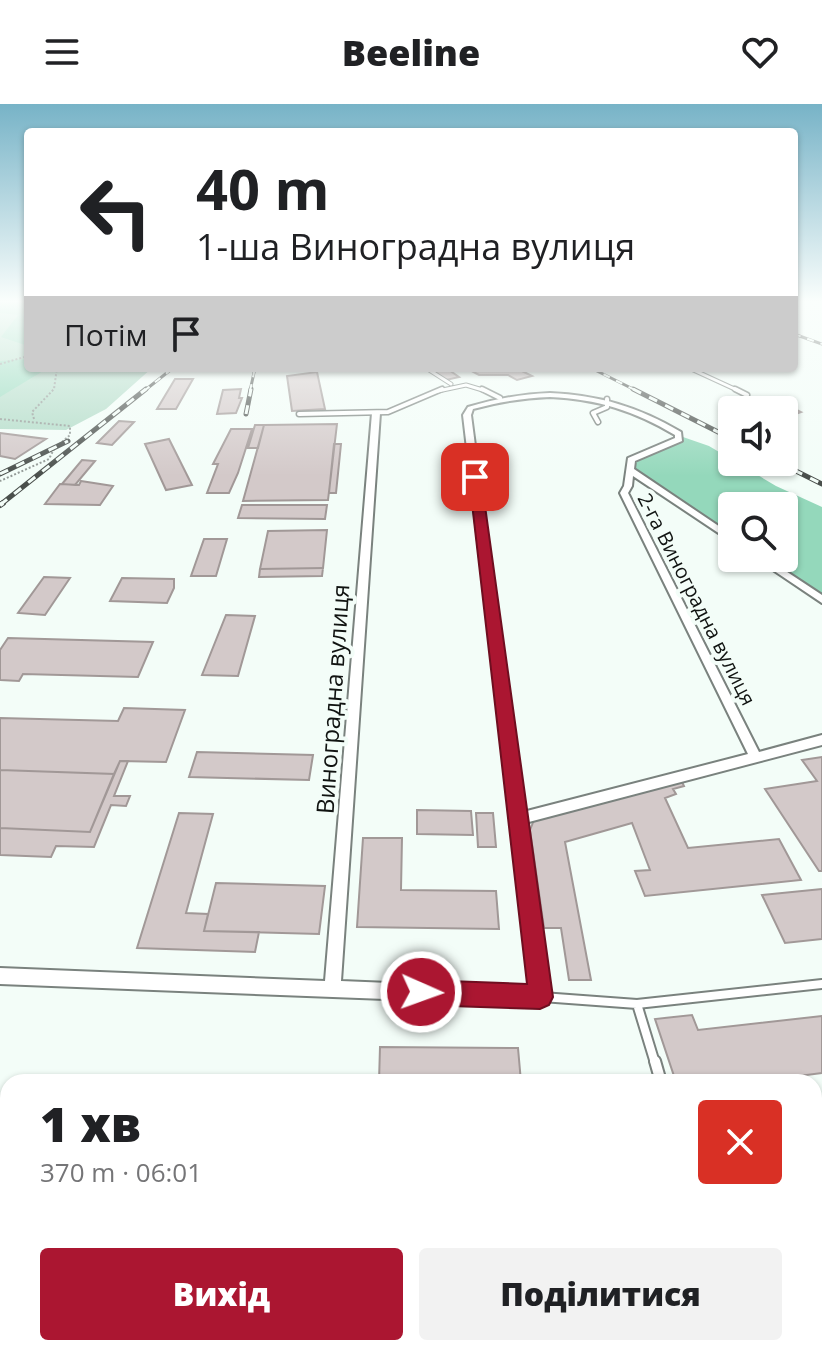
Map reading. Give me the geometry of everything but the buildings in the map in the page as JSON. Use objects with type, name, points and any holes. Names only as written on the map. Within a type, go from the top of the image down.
[{"type":"street","name":"2-га Виноградна вулиця","points":[[500,398],[607,399],[633,407],[679,436],[679,439],[631,460],[628,486],[624,493],[755,757]]},
{"type":"street","points":[[0,976],[540,997],[467,415],[470,408],[500,398]]},
{"type":"street","name":"Виноградна вулиця","points":[[332,989],[376,413]]},
{"type":"street","points":[[631,471],[718,530]]},
{"type":"street","points":[[781,572],[822,600]]},
{"type":"street","points":[[518,819],[822,740]]},
{"type":"lane","points":[[432,372],[451,384]]},
{"type":"lane","points":[[698,372],[747,395]]},
{"type":"lane","points":[[299,414],[390,412],[451,384],[469,385],[500,398]]},
{"type":"lane","points":[[598,422],[593,413],[607,407],[607,399]]},
{"type":"lane","points":[[540,997],[637,1004],[822,984]]},
{"type":"lane","points":[[637,1004],[659,1074]]},
{"type":"path","points":[[0,364],[20,358]]},
{"type":"path","points":[[37,421],[32,412],[54,389],[56,372]]},
{"type":"path","points":[[0,419],[70,426],[70,435],[54,449],[49,459],[0,481]]},
{"type":"green space","points":[[0,358],[24,358],[24,372],[148,372],[106,409],[66,430],[0,429]]},
{"type":"green space","points":[[24,359],[24,372],[41,372],[0,397],[0,361]]},
{"type":"green space","points":[[683,437],[718,451],[718,476],[759,476],[789,492],[718,492],[718,530],[631,471],[630,459]]},
{"type":"green space","points":[[798,496],[822,507],[822,600],[781,572],[798,572]]},
{"type":"railway","points":[[144,391],[168,372]]},
{"type":"railway","points":[[250,391],[254,372]]},
{"type":"railway","points":[[599,372],[633,389]]},
{"type":"railway","points":[[3,503],[0,505],[146,389]]},
{"type":"railway","points":[[246,414],[251,389]]},
{"type":"railway","points":[[633,389],[637,391]]},
{"type":"railway","points":[[633,389],[718,432]]},
{"type":"railway","points":[[0,474],[68,441]]},
{"type":"railway","points":[[798,472],[822,484]]},
{"type":"route","points":[[421,992],[540,997],[475,477]]}]
